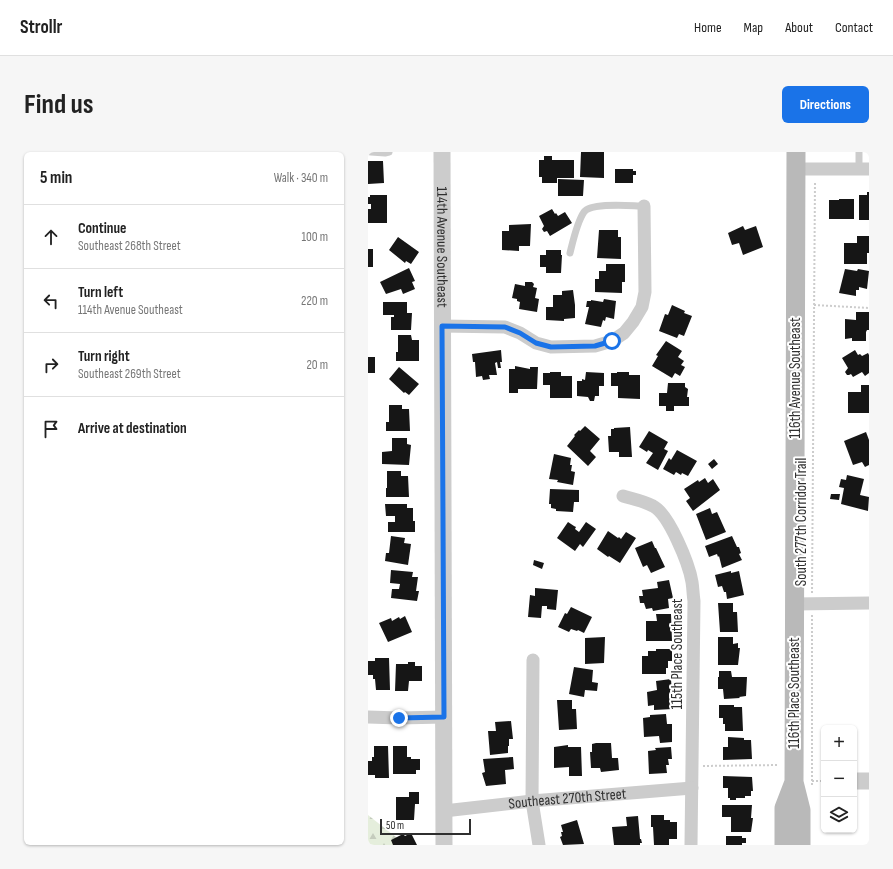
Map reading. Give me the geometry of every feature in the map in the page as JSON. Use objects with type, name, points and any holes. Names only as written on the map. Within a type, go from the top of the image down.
[{"type":"main road","name":"116th Avenue Southeast","points":[[795,160],[803,604]]},
{"type":"main road","name":"116th Place Southeast","points":[[801,845],[800,776],[803,604]]},
{"type":"main road","name":"116th Place Southeast","points":[[784,845],[784,808],[800,776]]},
{"type":"street","name":"114th Avenue Southeast","points":[[442,152],[444,845]]},
{"type":"street","points":[[795,160],[815,169],[864,169]]},
{"type":"street","points":[[442,326],[502,327],[520,333],[536,343],[551,347],[595,346],[612,341],[624,333],[642,307],[645,292],[644,206]]},
{"type":"street","name":"115th Place Southeast","points":[[623,496],[653,506],[662,513],[670,526],[687,564],[692,582],[694,601],[691,845]]},
{"type":"street","points":[[803,604],[869,603]]},
{"type":"street","points":[[533,660],[532,802],[539,845]]},
{"type":"street","points":[[368,717],[444,717]]},
{"type":"street","points":[[857,781],[869,781]]},
{"type":"street","name":"Southeast 270th Street","points":[[444,811],[692,788]]},
{"type":"lane","points":[[371,152],[389,152]]},
{"type":"lane","points":[[858,152],[864,169]]},
{"type":"lane","points":[[570,253],[584,212],[590,207],[644,206]]},
{"type":"path","name":"South 277th Corridor Trail","points":[[812,789],[800,776],[803,604],[814,305],[815,169]]},
{"type":"path","points":[[814,305],[869,308]]},
{"type":"path","points":[[692,766],[800,776],[821,780]]},
{"type":"green space","points":[[368,815],[406,845],[368,845]]},
{"type":"building","points":[[581,152],[604,152],[604,178],[580,177]]},
{"type":"building","points":[[544,156],[552,156],[552,160],[574,160],[574,178],[557,178],[557,183],[542,183],[542,177],[539,177],[539,160],[544,160]]},
{"type":"building","points":[[368,161],[383,161],[384,183],[368,184]]},
{"type":"building","points":[[615,169],[633,169],[633,171],[636,171],[636,175],[633,175],[633,183],[615,183]]},
{"type":"building","points":[[558,179],[584,180],[583,196],[558,196]]},
{"type":"building","points":[[867,192],[869,192],[869,220],[859,220],[859,195],[867,195]]},
{"type":"building","points":[[370,195],[387,195],[387,223],[368,223],[368,209],[371,209],[371,204],[368,204],[368,197],[370,197]]},
{"type":"building","points":[[854,199],[854,219],[829,219],[829,200]]},
{"type":"building","points":[[552,209],[558,216],[565,212],[572,223],[550,236],[547,231],[544,232],[542,229],[544,226],[539,216]]},
{"type":"building","points":[[531,224],[530,246],[519,246],[519,251],[502,250],[502,231],[509,231],[509,225]]},
{"type":"building","points":[[743,226],[745,230],[756,226],[763,247],[743,255],[739,243],[732,245],[728,233]]},
{"type":"building","points":[[599,230],[618,230],[618,237],[621,237],[621,259],[597,258]]},
{"type":"building","points":[[857,236],[869,236],[869,253],[867,253],[867,264],[844,264],[844,243],[857,243]]},
{"type":"building","points":[[398,237],[419,252],[411,264],[406,261],[405,263],[389,250]]},
{"type":"building","points":[[368,249],[373,249],[373,267],[368,267]]},
{"type":"building","points":[[546,250],[561,250],[561,273],[546,273],[546,267],[540,267],[540,255],[546,255]]},
{"type":"building","points":[[606,264],[625,264],[625,282],[622,282],[622,293],[595,292],[595,279],[599,279],[599,271],[606,271]]},
{"type":"building","points":[[409,268],[415,281],[412,282],[415,289],[403,294],[401,289],[386,294],[380,282]]},
{"type":"building","points":[[845,269],[869,271],[867,289],[859,287],[859,290],[856,290],[856,296],[839,293]]},
{"type":"building","points":[[525,282],[532,282],[534,284],[533,287],[537,288],[535,298],[539,299],[537,312],[519,309],[520,302],[517,301],[517,299],[512,298],[515,284],[525,286]]},
{"type":"building","points":[[573,290],[575,318],[564,319],[564,321],[546,320],[546,307],[553,307],[553,295],[562,295],[562,291]]},
{"type":"building","points":[[604,299],[616,301],[614,319],[606,317],[605,321],[603,320],[601,327],[585,324],[589,307],[586,307],[587,301],[591,300],[603,302]]},
{"type":"building","points":[[383,302],[407,302],[407,313],[412,313],[411,330],[391,330],[391,317],[394,317],[394,315],[383,315]]},
{"type":"building","points":[[672,305],[685,311],[684,313],[692,316],[684,336],[679,334],[677,338],[659,331],[665,314],[668,315]]},
{"type":"building","points":[[856,312],[869,312],[869,330],[866,332],[866,341],[852,341],[852,338],[845,339],[845,319],[856,320]]},
{"type":"building","points":[[398,335],[411,335],[412,340],[419,340],[419,361],[396,361],[396,352],[398,352]]},
{"type":"building","points":[[666,341],[682,351],[678,357],[684,361],[681,365],[685,367],[680,376],[675,373],[672,378],[652,366],[658,356],[656,355]]},
{"type":"building","points":[[501,350],[501,368],[498,368],[497,362],[495,363],[497,375],[489,375],[490,379],[483,380],[482,376],[476,377],[475,362],[473,362],[472,354]]},
{"type":"building","points":[[855,350],[858,355],[860,354],[862,356],[868,353],[869,355],[869,373],[865,376],[862,372],[853,377],[851,374],[847,375],[845,372],[848,368],[842,358]]},
{"type":"building","points":[[368,357],[375,357],[375,373],[368,373]]},
{"type":"building","points":[[515,366],[530,369],[530,367],[538,367],[537,389],[518,389],[518,393],[509,393],[509,369],[515,369]]},
{"type":"building","points":[[399,367],[419,384],[409,395],[405,392],[404,393],[389,379]]},
{"type":"building","points":[[561,372],[561,376],[572,376],[572,398],[550,398],[550,385],[543,385],[543,373]]},
{"type":"building","points":[[586,372],[604,373],[604,386],[599,386],[599,396],[595,396],[594,401],[590,401],[588,397],[577,396],[577,381],[582,381],[582,379],[585,380]]},
{"type":"building","points":[[629,372],[629,375],[640,375],[640,399],[618,398],[618,386],[611,386],[611,373]]},
{"type":"building","points":[[668,383],[685,383],[685,387],[688,389],[687,397],[689,397],[689,406],[674,406],[674,411],[666,411],[666,406],[659,406],[659,393],[667,393]]},
{"type":"building","points":[[861,385],[869,385],[869,413],[848,413],[848,392],[861,392]]},
{"type":"building","points":[[389,405],[402,405],[402,409],[409,409],[410,431],[386,431],[386,422],[389,422]]},
{"type":"building","points":[[585,426],[600,439],[590,451],[596,457],[588,466],[567,446],[575,436],[574,435]]},
{"type":"building","points":[[630,427],[632,457],[619,457],[619,452],[609,452],[608,436],[611,436],[611,429]]},
{"type":"building","points":[[649,431],[668,442],[664,449],[668,451],[658,470],[646,463],[653,453],[648,450],[647,452],[639,447]]},
{"type":"building","points":[[866,432],[869,440],[869,465],[865,467],[862,462],[853,465],[844,441]]},
{"type":"building","points":[[392,438],[407,438],[407,444],[411,445],[409,465],[382,464],[382,452],[392,451]]},
{"type":"building","points":[[677,450],[697,461],[688,476],[682,473],[681,475],[676,472],[674,475],[663,469],[669,458],[671,460]]},
{"type":"building","points":[[554,454],[571,458],[571,471],[575,472],[573,485],[557,482],[558,480],[549,479]]},
{"type":"building","points":[[714,459],[718,464],[712,469],[708,464]]},
{"type":"building","points":[[387,471],[401,471],[401,476],[408,476],[409,497],[386,497]]},
{"type":"building","points":[[847,475],[864,479],[860,495],[869,497],[868,511],[841,504],[844,488],[839,487],[841,479],[846,480]]},
{"type":"building","points":[[705,478],[708,483],[713,479],[720,490],[693,511],[686,501],[690,498],[684,489],[698,480],[699,482]]},
{"type":"building","points":[[550,489],[579,490],[579,502],[574,502],[573,512],[556,511],[556,509],[551,508],[551,504],[549,504]]},
{"type":"building","points":[[831,494],[840,494],[839,500],[830,499]]},
{"type":"building","points":[[385,504],[407,504],[407,508],[413,508],[415,532],[388,532],[388,522],[395,522],[395,516],[386,516]]},
{"type":"building","points":[[710,508],[712,514],[717,512],[726,532],[706,540],[696,514]]},
{"type":"building","points":[[568,522],[576,527],[575,529],[579,532],[586,522],[596,529],[583,547],[580,544],[575,551],[557,538]]},
{"type":"building","points":[[608,531],[621,539],[626,532],[636,538],[620,563],[597,549]]},
{"type":"building","points":[[391,536],[405,538],[404,543],[411,544],[408,565],[385,561],[386,553],[389,553]]},
{"type":"building","points":[[732,536],[737,547],[739,547],[741,553],[739,554],[742,560],[722,568],[719,556],[718,557],[717,554],[709,557],[705,546]]},
{"type":"building","points":[[652,541],[665,567],[651,573],[647,565],[643,567],[635,548]]},
{"type":"building","points":[[534,560],[544,563],[542,569],[533,565]]},
{"type":"building","points":[[391,570],[413,572],[412,577],[418,577],[416,591],[419,591],[417,601],[391,598],[392,589],[399,589],[400,584],[390,583]]},
{"type":"building","points":[[731,571],[731,573],[739,571],[744,595],[727,599],[726,592],[724,592],[722,586],[718,587],[715,575]]},
{"type":"building","points":[[669,580],[673,598],[668,599],[669,608],[653,611],[652,608],[646,609],[644,603],[640,603],[639,596],[643,596],[642,590],[658,588],[657,582]]},
{"type":"building","points":[[535,588],[558,590],[556,610],[547,609],[547,606],[542,606],[541,618],[528,617],[530,595],[535,596]]},
{"type":"building","points":[[718,603],[733,603],[733,612],[737,612],[738,632],[720,632]]},
{"type":"building","points":[[571,607],[592,617],[584,633],[571,629],[569,632],[558,627],[565,613],[567,614]]},
{"type":"building","points":[[656,614],[671,614],[672,641],[646,641],[646,621],[657,621]]},
{"type":"building","points":[[405,616],[412,632],[388,642],[379,623],[391,618],[392,621],[399,617],[400,619]]},
{"type":"building","points":[[605,637],[604,663],[585,664],[585,638]]},
{"type":"building","points":[[718,637],[733,637],[733,644],[738,643],[738,648],[740,648],[738,665],[718,665]]},
{"type":"building","points":[[656,649],[672,649],[672,661],[668,661],[666,674],[642,674],[642,656],[648,656],[648,651],[656,651]]},
{"type":"building","points":[[375,658],[389,658],[390,690],[376,690],[373,675],[368,675],[368,661],[375,661]]},
{"type":"building","points":[[408,662],[415,662],[415,666],[422,666],[422,681],[409,681],[408,691],[395,691],[396,664],[408,664]]},
{"type":"building","points":[[574,667],[593,670],[592,682],[598,683],[597,691],[585,690],[584,697],[569,694]]},
{"type":"building","points":[[719,671],[731,671],[732,677],[747,677],[746,696],[724,699],[723,689],[718,689]]},
{"type":"building","points":[[671,679],[673,709],[654,710],[654,705],[648,706],[647,692],[657,690],[656,681]]},
{"type":"building","points":[[557,700],[572,700],[572,709],[576,709],[577,729],[559,730]]},
{"type":"building","points":[[719,705],[734,705],[734,707],[742,707],[743,731],[725,731],[723,718],[719,718]]},
{"type":"building","points":[[666,714],[667,724],[672,724],[672,742],[660,743],[659,736],[644,737],[643,718],[650,717],[650,715]]},
{"type":"building","points":[[511,721],[513,739],[509,739],[508,753],[490,755],[488,731],[496,731],[495,722]]},
{"type":"building","points":[[728,737],[751,740],[752,759],[723,760],[723,747],[728,747]]},
{"type":"building","points":[[611,743],[612,758],[618,758],[619,770],[601,772],[600,768],[591,768],[590,752],[592,752],[592,744]]},
{"type":"building","points":[[568,745],[568,747],[581,747],[582,776],[569,776],[569,767],[554,768],[554,747]]},
{"type":"building","points":[[374,746],[388,746],[389,778],[375,778],[375,775],[368,775],[368,761],[372,761],[372,757],[374,757]]},
{"type":"building","points":[[393,746],[407,746],[407,757],[411,757],[411,759],[420,759],[420,770],[416,770],[416,774],[393,774]]},
{"type":"building","points":[[671,747],[672,759],[668,759],[669,765],[666,765],[667,773],[649,774],[648,751],[656,750],[655,748]]},
{"type":"building","points":[[513,757],[514,769],[505,770],[506,784],[486,786],[482,773],[485,772],[483,759]]},
{"type":"building","points":[[723,776],[752,777],[753,791],[751,791],[751,796],[730,800],[730,798],[728,798],[728,788],[723,788]]},
{"type":"building","points":[[409,792],[419,792],[419,804],[415,804],[414,820],[396,820],[396,797],[409,797]]},
{"type":"building","points":[[722,805],[752,805],[751,818],[753,818],[751,832],[731,832],[731,817],[722,817]]},
{"type":"building","points":[[651,815],[664,815],[664,820],[677,822],[677,839],[669,839],[669,845],[654,845]]},
{"type":"building","points":[[638,816],[640,839],[642,843],[640,843],[640,845],[614,845],[612,827],[627,826],[626,817]]},
{"type":"building","points":[[577,820],[584,844],[563,845],[560,837],[562,836],[561,832],[563,832],[561,825]]},
{"type":"building","points":[[411,833],[417,845],[393,845],[391,840],[403,834],[405,836]]},
{"type":"building","points":[[726,836],[742,836],[742,838],[746,838],[746,843],[742,843],[742,845],[726,845]]},
{"type":"route","points":[[399,718],[444,717],[442,326],[505,327],[520,333],[536,343],[551,347],[595,346],[612,341]]}]
